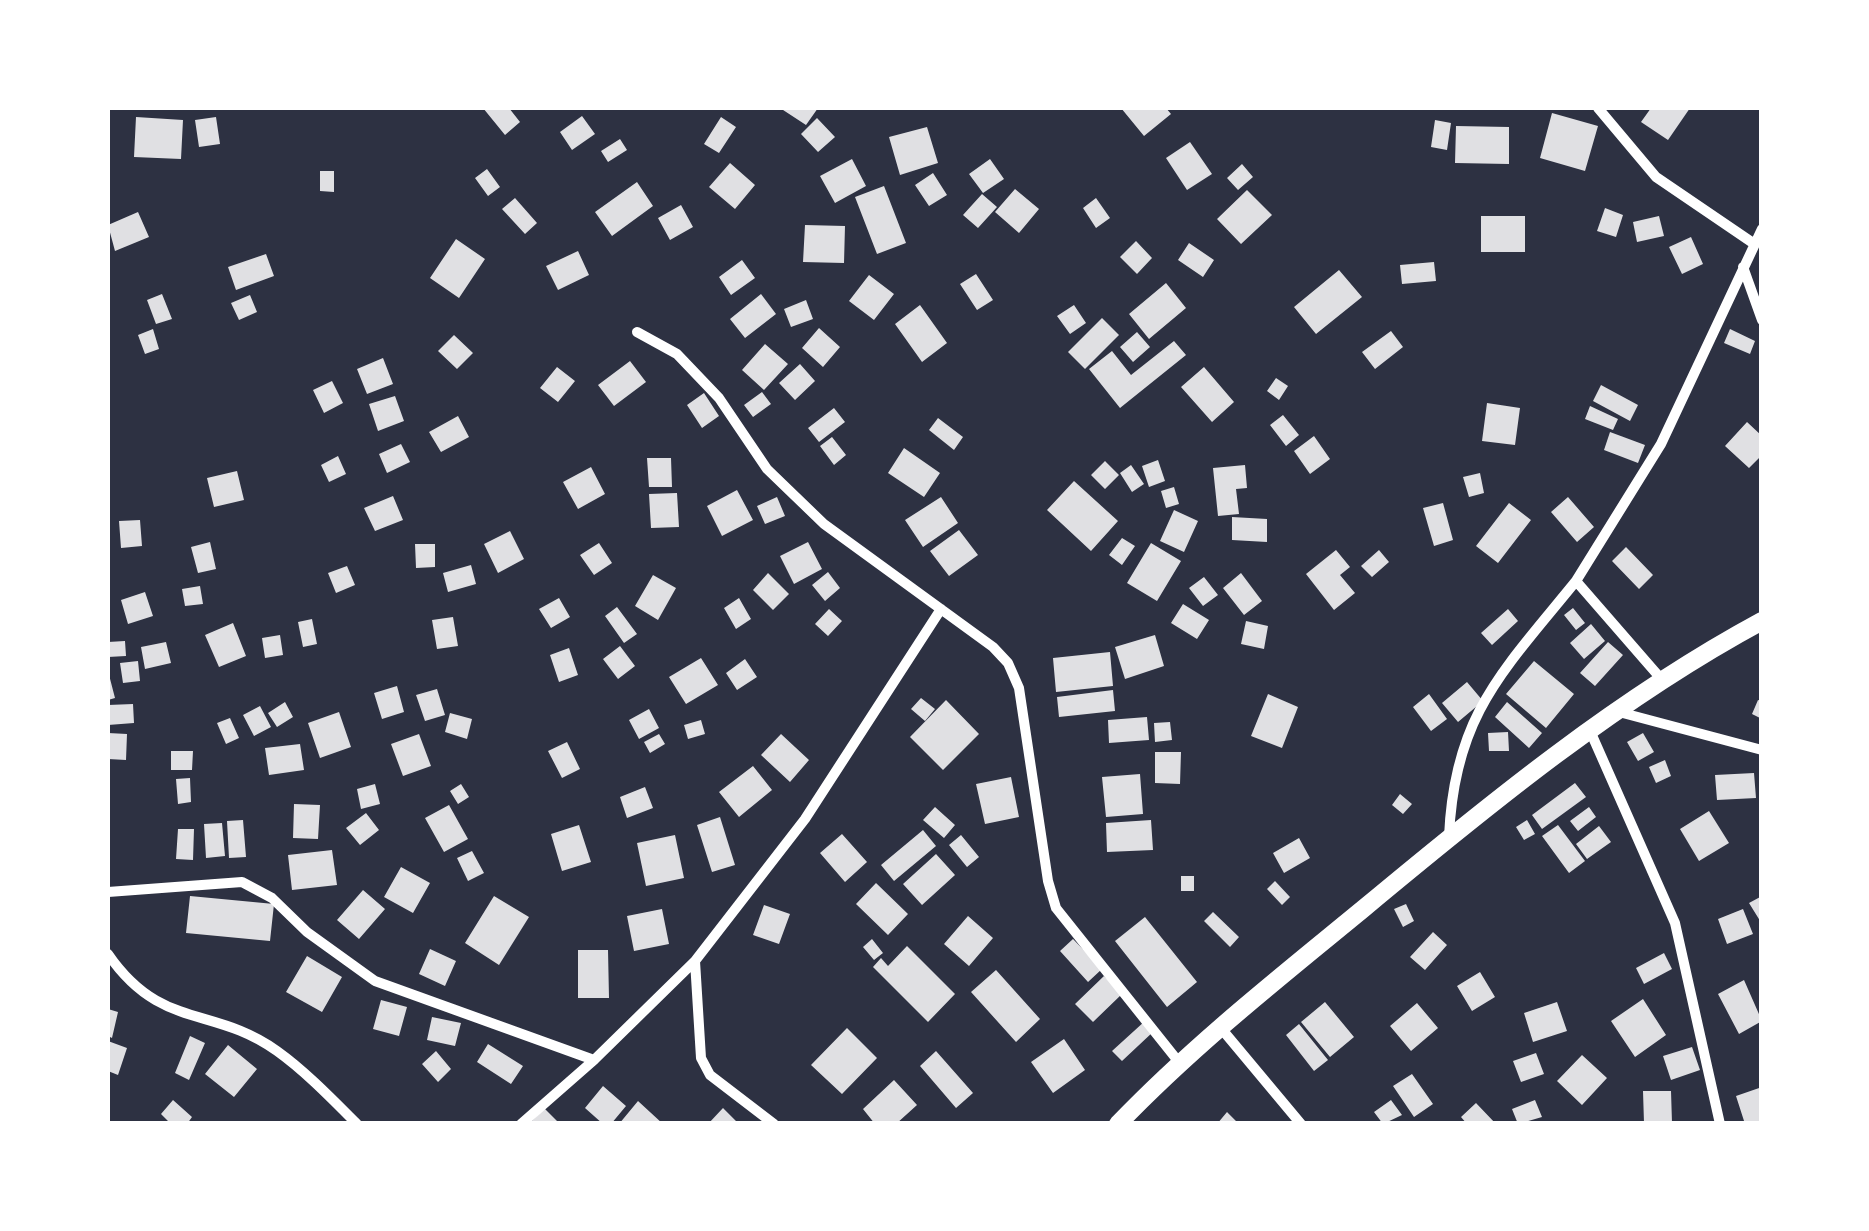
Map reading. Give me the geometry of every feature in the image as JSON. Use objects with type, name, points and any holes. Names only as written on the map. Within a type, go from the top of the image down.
[{"type":"street","points":[[1598,108],[1656,176],[1754,243]]},
{"type":"street","points":[[1449,837],[1451,794],[1462,746],[1492,685],[1576,581],[1661,444],[1762,229]]},
{"type":"street","points":[[1742,266],[1762,320]]},
{"type":"street","points":[[637,332],[677,354],[720,398],[767,469],[824,524],[993,647],[1008,664],[1019,688],[1048,881],[1056,908],[1178,1061]]},
{"type":"street","points":[[1576,581],[1664,682]]},
{"type":"street","points":[[521,1124],[594,1060],[695,960],[805,819],[941,609]]},
{"type":"street","points":[[1118,1124],[1178,1061],[1449,837],[1619,712],[1762,621]]},
{"type":"street","points":[[1619,712],[1762,750]]},
{"type":"street","points":[[1591,733],[1675,923],[1720,1124]]},
{"type":"street","points":[[108,892],[242,882],[272,898],[307,932],[375,981],[594,1060]]},
{"type":"street","points":[[108,954],[148,999],[177,1014],[214,1022],[276,1050],[357,1124]]},
{"type":"street","points":[[695,960],[701,1058],[710,1075],[774,1124]]},
{"type":"street","points":[[1220,1027],[1301,1124]]},
{"type":"building","points":[[483,108],[509,108],[520,122],[505,135]]},
{"type":"building","points":[[780,108],[818,108],[806,125]]},
{"type":"building","points":[[1121,108],[1166,108],[1171,114],[1144,136]]},
{"type":"building","points":[[1651,108],[1690,108],[1668,140],[1641,122]]},
{"type":"building","points":[[1552,113],[1598,126],[1585,171],[1540,158]]},
{"type":"building","points":[[582,116],[595,134],[572,150],[560,132]]},
{"type":"building","points":[[136,117],[183,120],[181,159],[134,157]]},
{"type":"building","points":[[216,117],[220,144],[199,147],[195,120]]},
{"type":"building","points":[[721,117],[736,127],[719,153],[704,144]]},
{"type":"building","points":[[817,118],[835,137],[818,152],[801,134]]},
{"type":"building","points":[[1435,120],[1451,123],[1447,150],[1431,147]]},
{"type":"building","points":[[1456,126],[1509,127],[1509,164],[1455,163]]},
{"type":"building","points":[[927,127],[938,163],[900,175],[889,137]]},
{"type":"building","points":[[620,139],[627,150],[608,162],[601,151]]},
{"type":"building","points":[[1190,142],[1212,174],[1187,190],[1166,158]]},
{"type":"building","points":[[852,159],[866,186],[835,203],[820,176]]},
{"type":"building","points":[[990,159],[1004,179],[983,193],[969,174]]},
{"type":"building","points":[[730,163],[755,185],[735,209],[709,187]]},
{"type":"building","points":[[1242,164],[1253,177],[1238,190],[1227,178]]},
{"type":"building","points":[[487,169],[500,187],[488,196],[475,178]]},
{"type":"building","points":[[320,171],[334,171],[334,192],[320,191]]},
{"type":"building","points":[[933,173],[947,195],[929,206],[915,185]]},
{"type":"building","points":[[637,182],[653,206],[612,236],[595,212]]},
{"type":"building","points":[[884,186],[906,243],[877,254],[855,197]]},
{"type":"building","points":[[1015,189],[1039,209],[1019,233],[995,212]]},
{"type":"building","points":[[1247,190],[1272,215],[1241,244],[1217,219]]},
{"type":"building","points":[[982,194],[997,207],[978,228],[963,215]]},
{"type":"building","points":[[515,198],[537,223],[525,234],[502,209]]},
{"type":"building","points":[[1096,198],[1110,218],[1096,228],[1083,208]]},
{"type":"building","points":[[681,205],[693,227],[670,240],[658,218]]},
{"type":"building","points":[[1605,208],[1623,215],[1616,237],[1597,231]]},
{"type":"building","points":[[138,212],[149,237],[115,251],[108,225]]},
{"type":"building","points":[[1481,216],[1525,216],[1525,252],[1481,252]]},
{"type":"building","points":[[1659,216],[1664,236],[1637,242],[1633,222]]},
{"type":"building","points":[[805,225],[845,226],[844,263],[803,262]]},
{"type":"building","points":[[1691,237],[1703,264],[1682,274],[1669,247]]},
{"type":"building","points":[[456,239],[485,259],[459,298],[430,278]]},
{"type":"building","points":[[1136,241],[1152,258],[1137,274],[1120,257]]},
{"type":"building","points":[[1189,243],[1214,260],[1203,277],[1178,260]]},
{"type":"building","points":[[578,251],[589,275],[558,290],[546,266]]},
{"type":"building","points":[[266,254],[274,276],[236,290],[228,267]]},
{"type":"building","points":[[742,260],[755,278],[731,295],[719,277]]},
{"type":"building","points":[[1434,262],[1436,281],[1402,284],[1400,265]]},
{"type":"building","points":[[1339,270],[1362,297],[1316,334],[1294,307]]},
{"type":"building","points":[[976,274],[993,300],[977,310],[960,284]]},
{"type":"building","points":[[869,275],[894,294],[874,320],[849,301]]},
{"type":"building","points":[[1166,283],[1186,308],[1149,339],[1129,314]]},
{"type":"building","points":[[162,294],[172,319],[156,324],[147,300]]},
{"type":"building","points":[[761,294],[776,314],[745,338],[730,319]]},
{"type":"building","points":[[250,295],[257,312],[239,320],[231,303]]},
{"type":"building","points":[[806,300],[813,319],[791,327],[784,309]]},
{"type":"building","points":[[920,305],[947,343],[922,362],[895,324]]},
{"type":"building","points":[[1074,305],[1086,323],[1070,334],[1057,316]]},
{"type":"building","points":[[1102,318],[1119,335],[1085,369],[1068,352]]},
{"type":"building","points":[[819,328],[840,347],[823,367],[802,348]]},
{"type":"building","points":[[153,329],[159,349],[145,354],[138,335]]},
{"type":"building","points":[[1730,329],[1755,341],[1750,354],[1724,343]]},
{"type":"building","points":[[1391,331],[1403,347],[1375,369],[1362,352]]},
{"type":"building","points":[[1137,332],[1150,347],[1133,362],[1120,347]]},
{"type":"building","points":[[454,335],[473,353],[457,369],[438,351]]},
{"type":"building","points":[[1174,341],[1186,355],[1120,408],[1089,369],[1112,351],[1131,375]]},
{"type":"building","points":[[765,344],[788,364],[764,390],[742,370]]},
{"type":"building","points":[[383,358],[393,384],[367,394],[357,369]]},
{"type":"building","points":[[630,361],[646,382],[614,406],[598,385]]},
{"type":"building","points":[[800,364],[815,381],[795,400],[779,383]]},
{"type":"building","points":[[557,367],[575,381],[558,402],[540,388]]},
{"type":"building","points":[[1204,367],[1234,402],[1212,422],[1181,387]]},
{"type":"building","points":[[1276,378],[1288,386],[1279,400],[1267,391]]},
{"type":"building","points":[[332,381],[343,403],[324,413],[313,390]]},
{"type":"building","points":[[1601,385],[1638,405],[1630,421],[1593,401]]},
{"type":"building","points":[[762,392],[771,404],[753,417],[744,405]]},
{"type":"building","points":[[704,393],[719,416],[702,428],[687,405]]},
{"type":"building","points":[[395,396],[404,421],[378,431],[369,404]]},
{"type":"building","points":[[1487,403],[1520,408],[1515,445],[1482,441]]},
{"type":"building","points":[[1590,406],[1618,419],[1613,430],[1585,419]]},
{"type":"building","points":[[834,408],[845,422],[819,442],[808,428]]},
{"type":"building","points":[[1283,415],[1299,435],[1286,446],[1270,425]]},
{"type":"building","points":[[458,416],[469,437],[441,452],[429,432]]},
{"type":"building","points":[[938,418],[963,437],[954,450],[929,430]]},
{"type":"building","points":[[1747,422],[1762,436],[1762,455],[1749,468],[1725,446]]},
{"type":"building","points":[[1610,432],[1645,445],[1638,463],[1604,450]]},
{"type":"building","points":[[1314,436],[1330,459],[1310,474],[1294,451]]},
{"type":"building","points":[[832,437],[846,455],[834,465],[820,446]]},
{"type":"building","points":[[401,444],[410,462],[387,473],[379,454]]},
{"type":"building","points":[[904,448],[940,473],[924,497],[888,473]]},
{"type":"building","points":[[338,456],[346,474],[329,482],[321,465]]},
{"type":"building","points":[[647,458],[671,458],[672,487],[649,487]]},
{"type":"building","points":[[1158,460],[1165,481],[1149,487],[1142,466]]},
{"type":"building","points":[[1105,461],[1119,475],[1105,489],[1091,475]]},
{"type":"building","points":[[1131,465],[1144,484],[1132,492],[1120,473]]},
{"type":"building","points":[[1245,465],[1247,488],[1236,489],[1239,514],[1218,516],[1213,468]]},
{"type":"building","points":[[591,467],[605,494],[578,509],[563,482]]},
{"type":"building","points":[[237,471],[244,500],[214,507],[207,478]]},
{"type":"building","points":[[1480,473],[1484,493],[1469,497],[1463,477]]},
{"type":"building","points":[[1074,481],[1118,521],[1091,551],[1047,510]]},
{"type":"building","points":[[1174,487],[1179,504],[1166,508],[1161,491]]},
{"type":"building","points":[[737,490],[753,520],[722,536],[707,506]]},
{"type":"building","points":[[677,493],[679,527],[651,528],[649,494]]},
{"type":"building","points":[[393,496],[403,520],[375,531],[364,508]]},
{"type":"building","points":[[777,497],[785,516],[765,524],[757,506]]},
{"type":"building","points":[[941,497],[958,523],[923,547],[905,520]]},
{"type":"building","points":[[1568,497],[1594,527],[1577,542],[1551,512]]},
{"type":"building","points":[[1443,503],[1453,540],[1434,546],[1423,508]]},
{"type":"building","points":[[1509,503],[1531,520],[1498,563],[1476,546]]},
{"type":"building","points":[[1174,510],[1198,521],[1184,552],[1160,541]]},
{"type":"building","points":[[1232,517],[1267,519],[1267,542],[1232,540]]},
{"type":"building","points":[[140,520],[142,546],[121,548],[119,521]]},
{"type":"building","points":[[959,530],[978,555],[949,576],[930,551]]},
{"type":"building","points":[[510,531],[524,559],[498,573],[484,544]]},
{"type":"building","points":[[1122,538],[1135,546],[1122,565],[1109,555]]},
{"type":"building","points":[[210,542],[216,569],[198,573],[191,547]]},
{"type":"building","points":[[808,542],[822,569],[794,584],[780,556]]},
{"type":"building","points":[[599,543],[612,563],[594,575],[580,555]]},
{"type":"building","points":[[1151,543],[1181,561],[1157,601],[1127,583]]},
{"type":"building","points":[[415,544],[435,544],[435,567],[416,568]]},
{"type":"building","points":[[1626,547],[1653,575],[1639,589],[1612,561]]},
{"type":"building","points":[[1336,550],[1350,567],[1340,575],[1355,593],[1334,610],[1306,574]]},
{"type":"building","points":[[1379,550],[1389,562],[1372,577],[1361,566]]},
{"type":"building","points":[[471,565],[476,584],[448,592],[443,573]]},
{"type":"building","points":[[347,566],[355,585],[336,593],[328,573]]},
{"type":"building","points":[[828,572],[840,588],[825,601],[812,585]]},
{"type":"building","points":[[768,573],[789,594],[773,610],[753,590]]},
{"type":"building","points":[[1241,573],[1262,601],[1244,615],[1223,588]]},
{"type":"building","points":[[653,575],[676,588],[658,620],[635,606]]},
{"type":"building","points":[[1204,577],[1218,595],[1203,606],[1189,588]]},
{"type":"building","points":[[200,586],[203,604],[185,606],[182,589]]},
{"type":"building","points":[[145,592],[153,616],[128,624],[121,600]]},
{"type":"building","points":[[559,598],[570,617],[551,628],[539,609]]},
{"type":"building","points":[[739,598],[751,619],[736,629],[724,608]]},
{"type":"building","points":[[1183,604],[1209,620],[1197,639],[1171,623]]},
{"type":"building","points":[[617,607],[637,634],[624,643],[605,616]]},
{"type":"building","points":[[1573,608],[1585,623],[1576,630],[1564,615]]},
{"type":"building","points":[[829,609],[842,621],[828,636],[815,624]]},
{"type":"building","points":[[1508,609],[1518,621],[1492,645],[1481,633]]},
{"type":"building","points":[[453,617],[458,646],[437,649],[432,620]]},
{"type":"building","points":[[312,619],[317,644],[303,647],[298,622]]},
{"type":"building","points":[[1246,621],[1268,626],[1264,649],[1241,644]]},
{"type":"building","points":[[233,623],[246,656],[219,667],[205,635]]},
{"type":"building","points":[[1591,624],[1605,641],[1584,659],[1570,643]]},
{"type":"building","points":[[280,635],[283,655],[265,658],[262,638]]},
{"type":"building","points":[[1155,635],[1164,666],[1125,679],[1115,647]]},
{"type":"building","points":[[125,641],[126,656],[108,657],[108,642]]},
{"type":"building","points":[[166,642],[171,663],[145,669],[141,647]]},
{"type":"building","points":[[1608,642],[1623,655],[1595,686],[1580,673]]},
{"type":"building","points":[[620,646],[635,666],[618,679],[603,659]]},
{"type":"building","points":[[569,648],[578,675],[559,682],[550,655]]},
{"type":"building","points":[[1110,652],[1113,686],[1056,692],[1053,658]]},
{"type":"building","points":[[701,658],[718,685],[686,704],[669,677]]},
{"type":"building","points":[[745,659],[757,677],[737,690],[726,673]]},
{"type":"building","points":[[138,661],[140,681],[123,683],[120,663]]},
{"type":"building","points":[[1534,661],[1574,694],[1546,728],[1506,694]]},
{"type":"building","points":[[108,671],[115,698],[108,700]]},
{"type":"building","points":[[1467,682],[1483,701],[1458,722],[1442,703]]},
{"type":"building","points":[[397,686],[404,712],[382,719],[374,693]]},
{"type":"building","points":[[437,689],[445,715],[425,721],[416,695]]},
{"type":"building","points":[[1113,690],[1115,711],[1059,717],[1057,697]]},
{"type":"building","points":[[1268,694],[1298,707],[1282,748],[1251,736]]},
{"type":"building","points":[[1429,694],[1447,719],[1431,731],[1413,707]]},
{"type":"building","points":[[921,698],[935,709],[925,721],[911,709]]},
{"type":"building","points":[[946,700],[979,734],[943,770],[910,737]]},
{"type":"building","points":[[1758,700],[1762,701],[1762,719],[1752,714]]},
{"type":"building","points":[[285,702],[293,717],[277,727],[268,713]]},
{"type":"building","points":[[1507,702],[1542,733],[1529,748],[1495,717]]},
{"type":"building","points":[[133,704],[134,723],[108,725],[108,705]]},
{"type":"building","points":[[260,706],[271,727],[254,736],[243,715]]},
{"type":"building","points":[[649,709],[659,728],[639,739],[629,720]]},
{"type":"building","points":[[339,712],[351,747],[320,758],[308,723]]},
{"type":"building","points":[[450,713],[472,719],[467,739],[445,732]]},
{"type":"building","points":[[1147,717],[1149,740],[1109,743],[1108,720]]},
{"type":"building","points":[[230,718],[239,738],[226,744],[217,723]]},
{"type":"building","points":[[701,720],[705,734],[688,739],[684,725]]},
{"type":"building","points":[[1170,722],[1172,740],[1155,742],[1154,723]]},
{"type":"building","points":[[1508,732],[1509,751],[1489,751],[1488,733]]},
{"type":"building","points":[[108,733],[127,734],[126,760],[108,759]]},
{"type":"building","points":[[1643,733],[1654,752],[1638,761],[1627,742]]},
{"type":"building","points":[[419,734],[431,766],[403,776],[391,744]]},
{"type":"building","points":[[659,734],[665,744],[650,753],[644,742]]},
{"type":"building","points":[[781,734],[809,760],[790,782],[761,755]]},
{"type":"building","points":[[567,742],[580,769],[562,778],[548,751]]},
{"type":"building","points":[[300,744],[304,770],[269,775],[265,748]]},
{"type":"building","points":[[171,751],[193,751],[192,770],[171,770]]},
{"type":"building","points":[[1155,752],[1181,752],[1180,784],[1155,783]]},
{"type":"building","points":[[1665,760],[1671,776],[1656,783],[1649,767]]},
{"type":"building","points":[[753,766],[772,790],[739,817],[719,792]]},
{"type":"building","points":[[1754,773],[1756,798],[1717,800],[1715,775]]},
{"type":"building","points":[[1140,774],[1143,814],[1106,817],[1102,777]]},
{"type":"building","points":[[1011,777],[1019,817],[985,824],[976,784]]},
{"type":"building","points":[[190,778],[191,802],[178,804],[176,779]]},
{"type":"building","points":[[1575,783],[1586,797],[1542,829],[1532,815]]},
{"type":"building","points":[[375,784],[380,804],[361,809],[357,789]]},
{"type":"building","points":[[461,784],[469,797],[458,804],[450,791]]},
{"type":"building","points":[[645,787],[653,808],[627,818],[620,797]]},
{"type":"building","points":[[1400,794],[1412,804],[1403,814],[1392,805]]},
{"type":"building","points":[[294,804],[320,805],[318,839],[293,838]]},
{"type":"building","points":[[449,805],[468,839],[444,852],[425,818]]},
{"type":"building","points":[[935,807],[955,825],[944,838],[923,820]]},
{"type":"building","points":[[1589,807],[1596,817],[1578,831],[1570,821]]},
{"type":"building","points":[[1709,811],[1729,843],[1699,861],[1680,829]]},
{"type":"building","points":[[366,813],[379,830],[360,845],[346,828]]},
{"type":"building","points":[[720,817],[735,865],[712,872],[697,825]]},
{"type":"building","points":[[243,820],[246,857],[229,858],[227,821]]},
{"type":"building","points":[[1151,820],[1153,850],[1107,852],[1106,823]]},
{"type":"building","points":[[1527,820],[1535,834],[1524,840],[1516,827]]},
{"type":"building","points":[[222,823],[225,856],[206,858],[204,824]]},
{"type":"building","points":[[579,825],[591,862],[562,871],[551,834]]},
{"type":"building","points":[[1558,825],[1585,861],[1569,873],[1542,836]]},
{"type":"building","points":[[1599,826],[1611,842],[1587,859],[1576,844]]},
{"type":"building","points":[[178,829],[194,829],[193,860],[176,859]]},
{"type":"building","points":[[923,830],[936,846],[894,881],[881,865]]},
{"type":"building","points":[[842,834],[867,862],[845,882],[820,853]]},
{"type":"building","points":[[675,835],[684,878],[646,886],[637,843]]},
{"type":"building","points":[[961,835],[979,857],[967,867],[949,845]]},
{"type":"building","points":[[1299,838],[1310,858],[1284,873],[1273,853]]},
{"type":"building","points":[[332,850],[337,885],[292,890],[288,855]]},
{"type":"building","points":[[472,851],[484,873],[468,881],[457,858]]},
{"type":"building","points":[[936,854],[955,875],[922,905],[903,884]]},
{"type":"building","points":[[401,867],[430,883],[413,913],[384,897]]},
{"type":"building","points":[[1181,876],[1194,876],[1194,891],[1181,891]]},
{"type":"building","points":[[1275,881],[1290,897],[1282,905],[1267,889]]},
{"type":"building","points":[[876,883],[908,914],[888,935],[856,904]]},
{"type":"building","points":[[363,890],[385,909],[359,939],[337,920]]},
{"type":"building","points":[[190,896],[274,904],[270,941],[186,933]]},
{"type":"building","points":[[494,896],[529,917],[499,965],[465,943]]},
{"type":"building","points":[[1762,896],[1762,924],[1749,903]]},
{"type":"building","points":[[1406,904],[1414,921],[1403,927],[1394,909]]},
{"type":"building","points":[[764,905],[790,914],[779,944],[753,935]]},
{"type":"building","points":[[662,909],[669,944],[634,951],[627,916]]},
{"type":"building","points":[[1743,909],[1753,934],[1727,944],[1718,919]]},
{"type":"building","points":[[1213,912],[1239,937],[1230,947],[1204,921]]},
{"type":"building","points":[[968,916],[993,938],[969,966],[944,944]]},
{"type":"building","points":[[1145,917],[1197,982],[1167,1007],[1115,941]]},
{"type":"building","points":[[1433,932],[1447,945],[1425,970],[1410,957]]},
{"type":"building","points":[[872,939],[883,953],[874,960],[863,947]]},
{"type":"building","points":[[1073,939],[1102,969],[1088,982],[1060,951]]},
{"type":"building","points":[[907,946],[955,994],[928,1022],[873,967],[881,958],[888,966]]},
{"type":"building","points":[[430,949],[456,961],[445,986],[419,974]]},
{"type":"building","points":[[578,950],[608,950],[609,998],[578,998]]},
{"type":"building","points":[[1664,953],[1672,969],[1644,984],[1636,968]]},
{"type":"building","points":[[307,956],[342,977],[322,1012],[286,992]]},
{"type":"building","points":[[996,970],[1040,1019],[1016,1042],[971,992]]},
{"type":"building","points":[[1480,972],[1495,997],[1472,1011],[1457,986]]},
{"type":"building","points":[[1104,976],[1122,994],[1093,1022],[1075,1004]]},
{"type":"building","points":[[1744,980],[1762,1021],[1739,1034],[1718,994]]},
{"type":"building","points":[[1643,999],[1666,1035],[1635,1057],[1611,1021]]},
{"type":"building","points":[[381,1000],[407,1007],[399,1036],[373,1029]]},
{"type":"building","points":[[1325,1002],[1354,1037],[1330,1057],[1301,1022]]},
{"type":"building","points":[[1557,1002],[1567,1031],[1533,1042],[1524,1013]]},
{"type":"building","points":[[1417,1003],[1438,1028],[1411,1051],[1390,1026]]},
{"type":"building","points":[[108,1009],[118,1012],[112,1038],[108,1036]]},
{"type":"building","points":[[432,1017],[461,1023],[455,1046],[427,1040]]},
{"type":"building","points":[[1145,1021],[1154,1031],[1122,1061],[1112,1051]]},
{"type":"building","points":[[1299,1024],[1328,1060],[1314,1071],[1286,1035]]},
{"type":"building","points":[[847,1028],[877,1058],[842,1094],[811,1065]]},
{"type":"building","points":[[190,1036],[205,1043],[189,1080],[175,1073]]},
{"type":"building","points":[[1064,1039],[1085,1070],[1053,1093],[1031,1062]]},
{"type":"building","points":[[108,1041],[127,1048],[118,1075],[108,1071]]},
{"type":"building","points":[[488,1044],[523,1066],[511,1084],[477,1062]]},
{"type":"building","points":[[228,1045],[257,1069],[234,1097],[205,1074]]},
{"type":"building","points":[[1692,1047],[1700,1070],[1671,1080],[1663,1056]]},
{"type":"building","points":[[436,1051],[451,1069],[438,1082],[422,1064]]},
{"type":"building","points":[[936,1051],[973,1093],[956,1108],[920,1066]]},
{"type":"building","points":[[1536,1053],[1544,1074],[1521,1082],[1513,1061]]},
{"type":"building","points":[[1582,1055],[1607,1078],[1582,1105],[1557,1081]]},
{"type":"building","points":[[1412,1074],[1433,1104],[1414,1117],[1393,1086]]},
{"type":"building","points":[[894,1080],[917,1105],[896,1124],[875,1124],[863,1109]]},
{"type":"building","points":[[603,1086],[626,1106],[611,1124],[603,1124],[585,1108]]},
{"type":"building","points":[[1762,1087],[1762,1124],[1745,1124],[1736,1096]]},
{"type":"building","points":[[1643,1091],[1671,1091],[1672,1123],[1644,1123]]},
{"type":"building","points":[[173,1100],[192,1117],[187,1124],[171,1124],[161,1114]]},
{"type":"building","points":[[1391,1100],[1402,1115],[1383,1124],[1374,1112]]},
{"type":"building","points":[[1535,1100],[1542,1117],[1518,1124],[1512,1109]]},
{"type":"building","points":[[638,1101],[663,1124],[619,1124]]},
{"type":"building","points":[[1476,1103],[1496,1124],[1467,1124],[1461,1117]]},
{"type":"building","points":[[544,1108],[560,1124],[529,1124]]},
{"type":"building","points":[[723,1108],[736,1121],[708,1124]]},
{"type":"building","points":[[1227,1112],[1239,1124],[1217,1124]]}]
